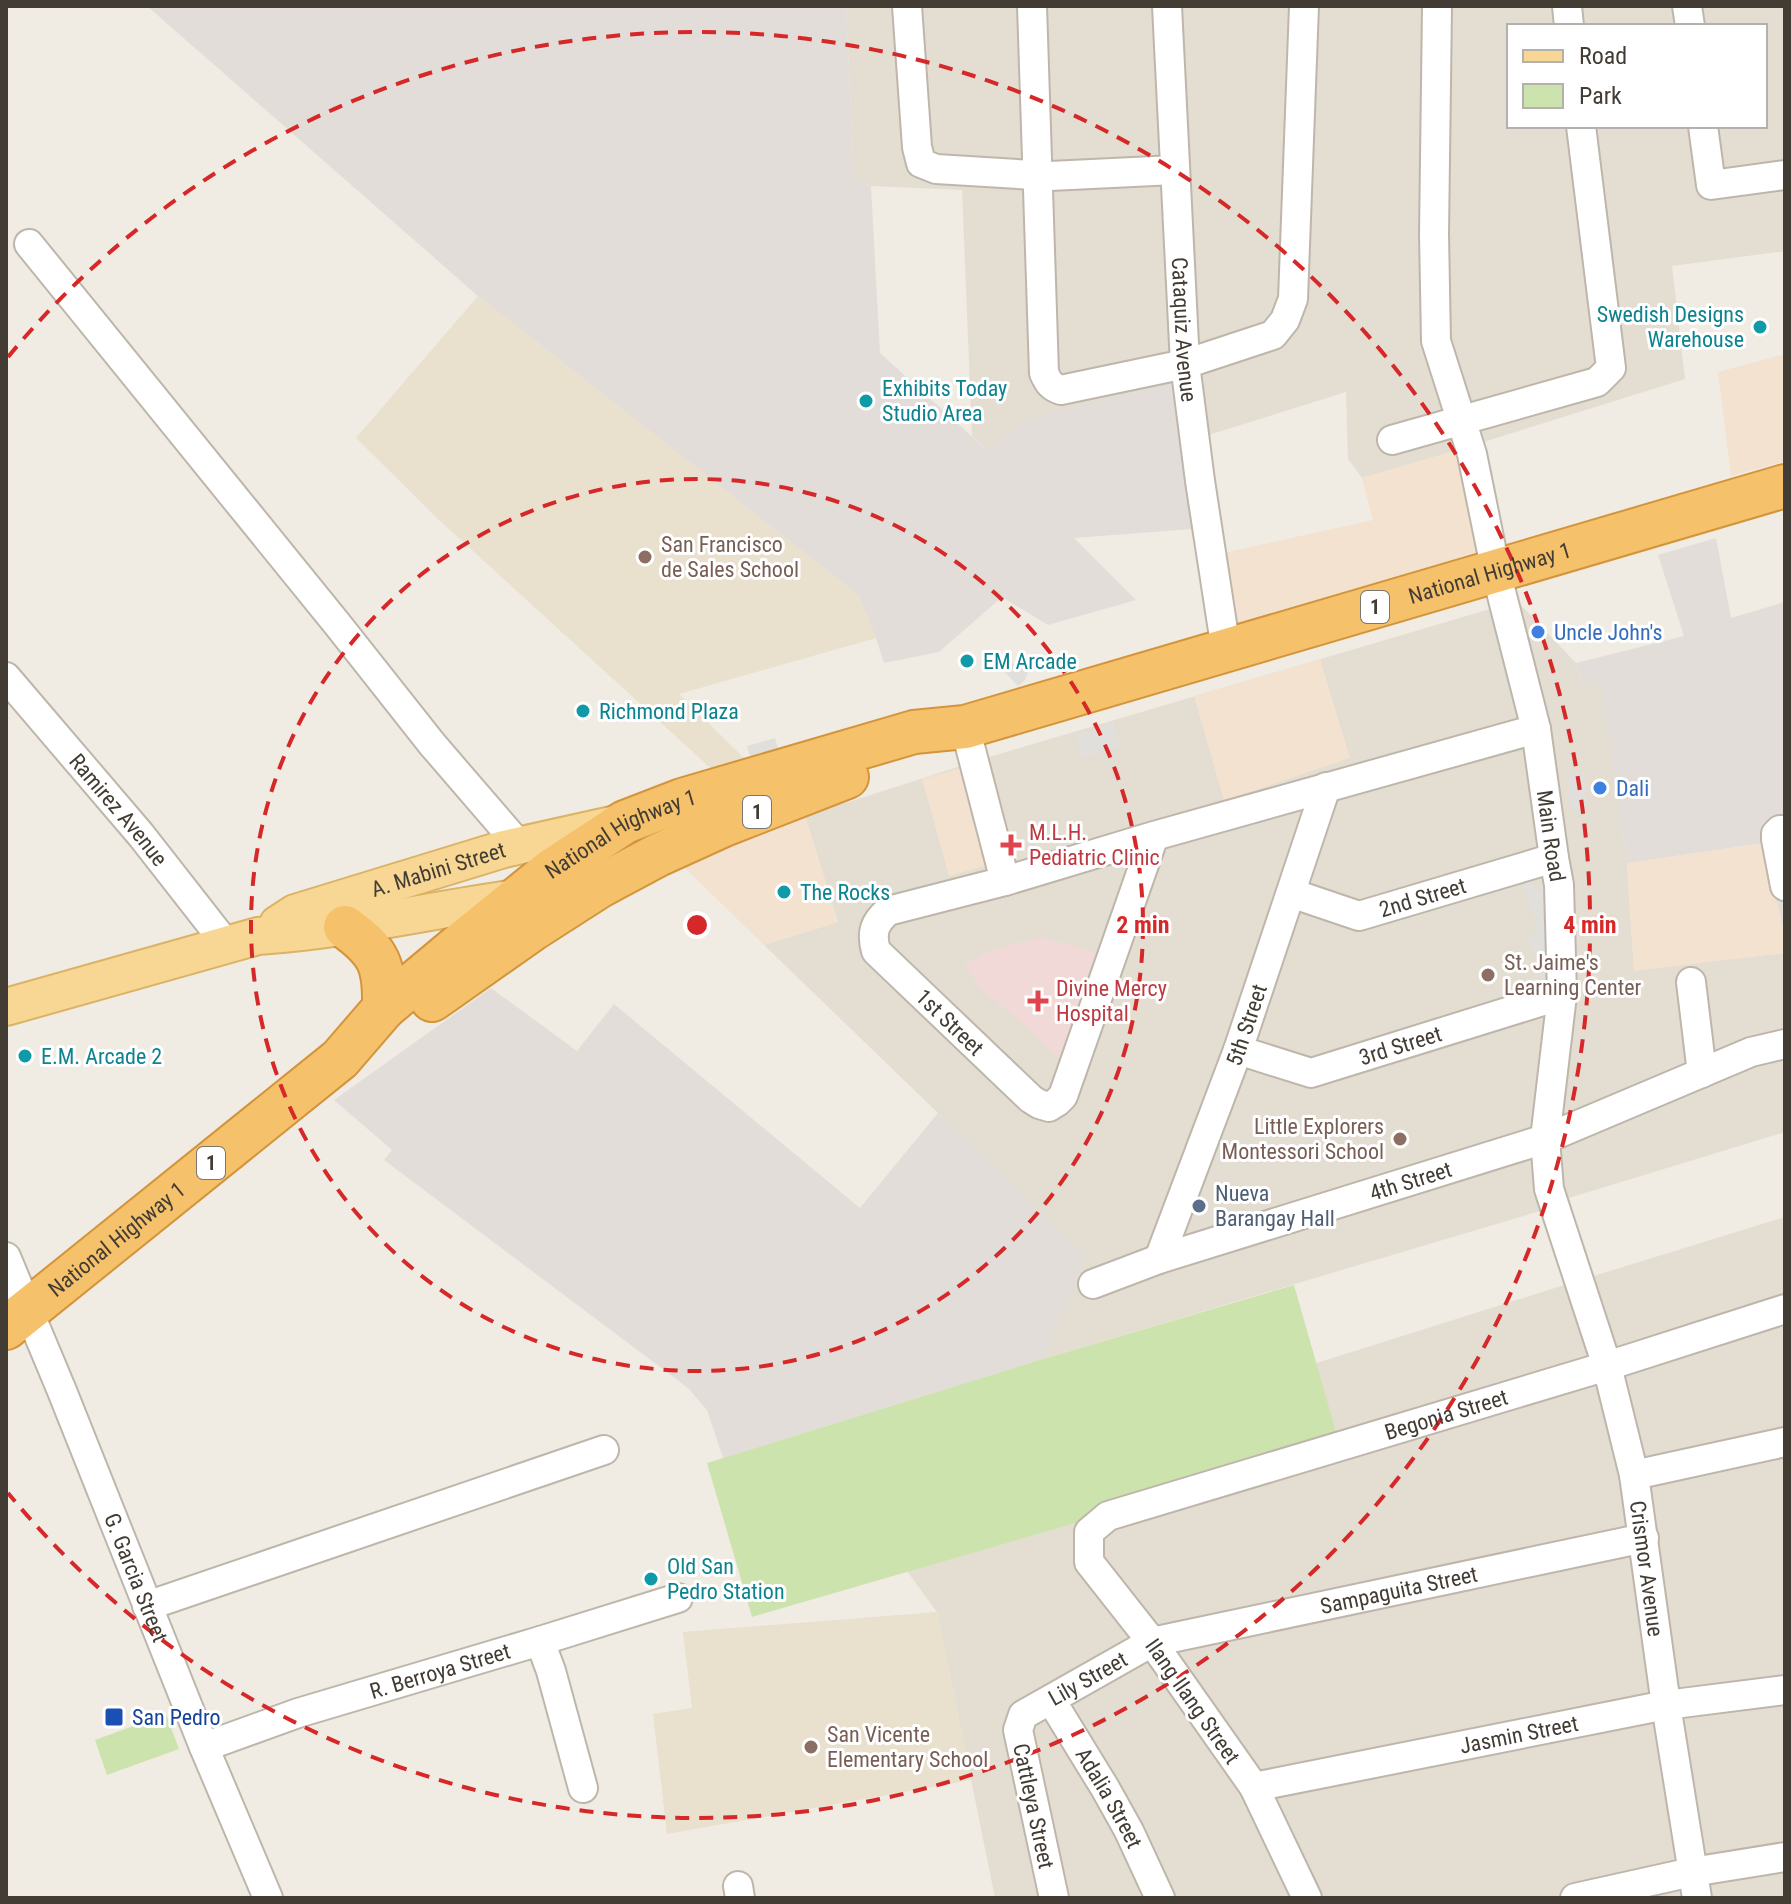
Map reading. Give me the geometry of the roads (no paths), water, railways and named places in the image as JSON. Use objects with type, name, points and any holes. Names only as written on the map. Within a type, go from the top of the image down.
[{"type":"highway","name":"National Highway 1","points":[[340,1059],[384,1008],[516,898],[625,822],[694,796],[914,732],[965,727],[1785,486]]},
{"type":"highway","name":"National Highway 1","points":[[16,1320],[340,1059],[384,1035],[533,929],[600,886],[724,825],[832,782],[920,752],[965,727]]},
{"type":"highway","points":[[345,927],[362,939],[378,959],[384,983],[384,1008]]},
{"type":"main road","name":"A. Mabini Street","points":[[243,941],[295,913],[519,845],[625,822]]},
{"type":"main road","name":"A. Mabini Street","points":[[6,1007],[243,941],[600,886]]},
{"type":"street","points":[[907,6],[917,147],[921,163],[936,169],[1037,176],[1175,170]]},
{"type":"street","points":[[1032,6],[1044,373],[1053,388],[1061,390],[1185,364],[1273,335],[1285,320],[1293,299],[1304,6]]},
{"type":"street","name":"Cataquiz Avenue","points":[[1167,6],[1185,364],[1226,650]]},
{"type":"street","name":"Main Road","points":[[1437,6],[1436,341],[1472,454],[1496,572],[1536,729],[1559,885],[1562,995],[1545,1139],[1549,1189],[1568,1245]]},
{"type":"street","points":[[1392,440],[1597,382],[1611,368],[1581,128]]},
{"type":"street","points":[[1703,128],[1711,185],[1785,175]]},
{"type":"street","points":[[29,244],[432,744],[519,845]]},
{"type":"street","name":"Ramirez Avenue","points":[[6,677],[141,835],[243,941]]},
{"type":"street","points":[[965,727],[1005,881]]},
{"type":"street","name":"1st Street","points":[[1154,836],[1063,1096],[1049,1107],[1031,1099],[876,951],[874,928],[879,918],[888,911],[1005,881],[1154,836],[1536,729]]},
{"type":"street","name":"5th Street","points":[[1159,1259],[1238,1050],[1326,787]]},
{"type":"street","points":[[1785,830],[1776,834],[1776,839],[1785,886]]},
{"type":"street","name":"2nd Street","points":[[1291,893],[1359,916],[1554,858]]},
{"type":"street","points":[[1691,982],[1702,1073]]},
{"type":"street","name":"3rd Street","points":[[1238,1050],[1311,1073],[1562,995]]},
{"type":"street","name":"4th Street","points":[[1093,1284],[1159,1259],[1545,1139],[1751,1052],[1785,1044]]},
{"type":"street","name":"Crismor Avenue","points":[[1568,1245],[1607,1366],[1634,1475],[1695,1885]]},
{"type":"street","name":"G. Garcia Street","points":[[6,1257],[16,1320],[68,1405],[204,1747],[268,1898]]},
{"type":"street","name":"Begonia Street","points":[[1108,1516],[1607,1366],[1785,1309]]},
{"type":"street","points":[[1634,1475],[1785,1442]]},
{"type":"street","points":[[147,1606],[604,1450]]},
{"type":"street","name":"Ilang Ilang Street","points":[[1108,1516],[1089,1532],[1089,1562],[1152,1642],[1254,1787],[1307,1898]]},
{"type":"street","name":"Sampaguita Street","points":[[1152,1642],[1644,1538]]},
{"type":"street","name":"R. Berroya Street","points":[[204,1747],[298,1713],[678,1598]]},
{"type":"street","points":[[540,1641],[583,1788]]},
{"type":"street","name":"Lily Street","points":[[1023,1715],[1152,1642]]},
{"type":"street","name":"Jasmin Street","points":[[1254,1787],[1666,1705],[1785,1690]]},
{"type":"street","name":"Adalia Street","points":[[1051,1700],[1129,1831],[1160,1898]]},
{"type":"street","name":"Cattleya Street","points":[[1023,1715],[1018,1730],[1054,1898]]},
{"type":"street","points":[[1575,1898],[1695,1885],[1785,1857]]},
{"type":"place","name":"Swedish Designs Warehouse","points":[[1760,327]]},
{"type":"place","name":"Exhibits Today Studio Area","points":[[866,401]]},
{"type":"place","name":"San Francisco de Sales School","points":[[645,557]]},
{"type":"place","name":"Uncle John's","points":[[1538,632]]},
{"type":"place","name":"EM Arcade","points":[[967,661]]},
{"type":"place","name":"Richmond Plaza","points":[[583,711]]},
{"type":"place","name":"Dali","points":[[1600,788]]},
{"type":"place","name":"M.L.H. Pediatric Clinic","points":[[1011,845]]},
{"type":"place","name":"The Rocks","points":[[784,892]]},
{"type":"place","name":"St. Jaime's Learning Center","points":[[1488,975]]},
{"type":"place","name":"Divine Mercy Hospital","points":[[1038,1001]]},
{"type":"place","name":"E.M. Arcade 2","points":[[25,1056]]},
{"type":"place","name":"Little Explorers Montessori School","points":[[1400,1139]]},
{"type":"place","name":"Nueva Barangay Hall","points":[[1199,1206]]},
{"type":"place","name":"Old San Pedro Station","points":[[651,1579]]},
{"type":"place","name":"San Pedro","points":[[114,1717]]},
{"type":"place","name":"San Vicente Elementary School","points":[[811,1747]]}]
